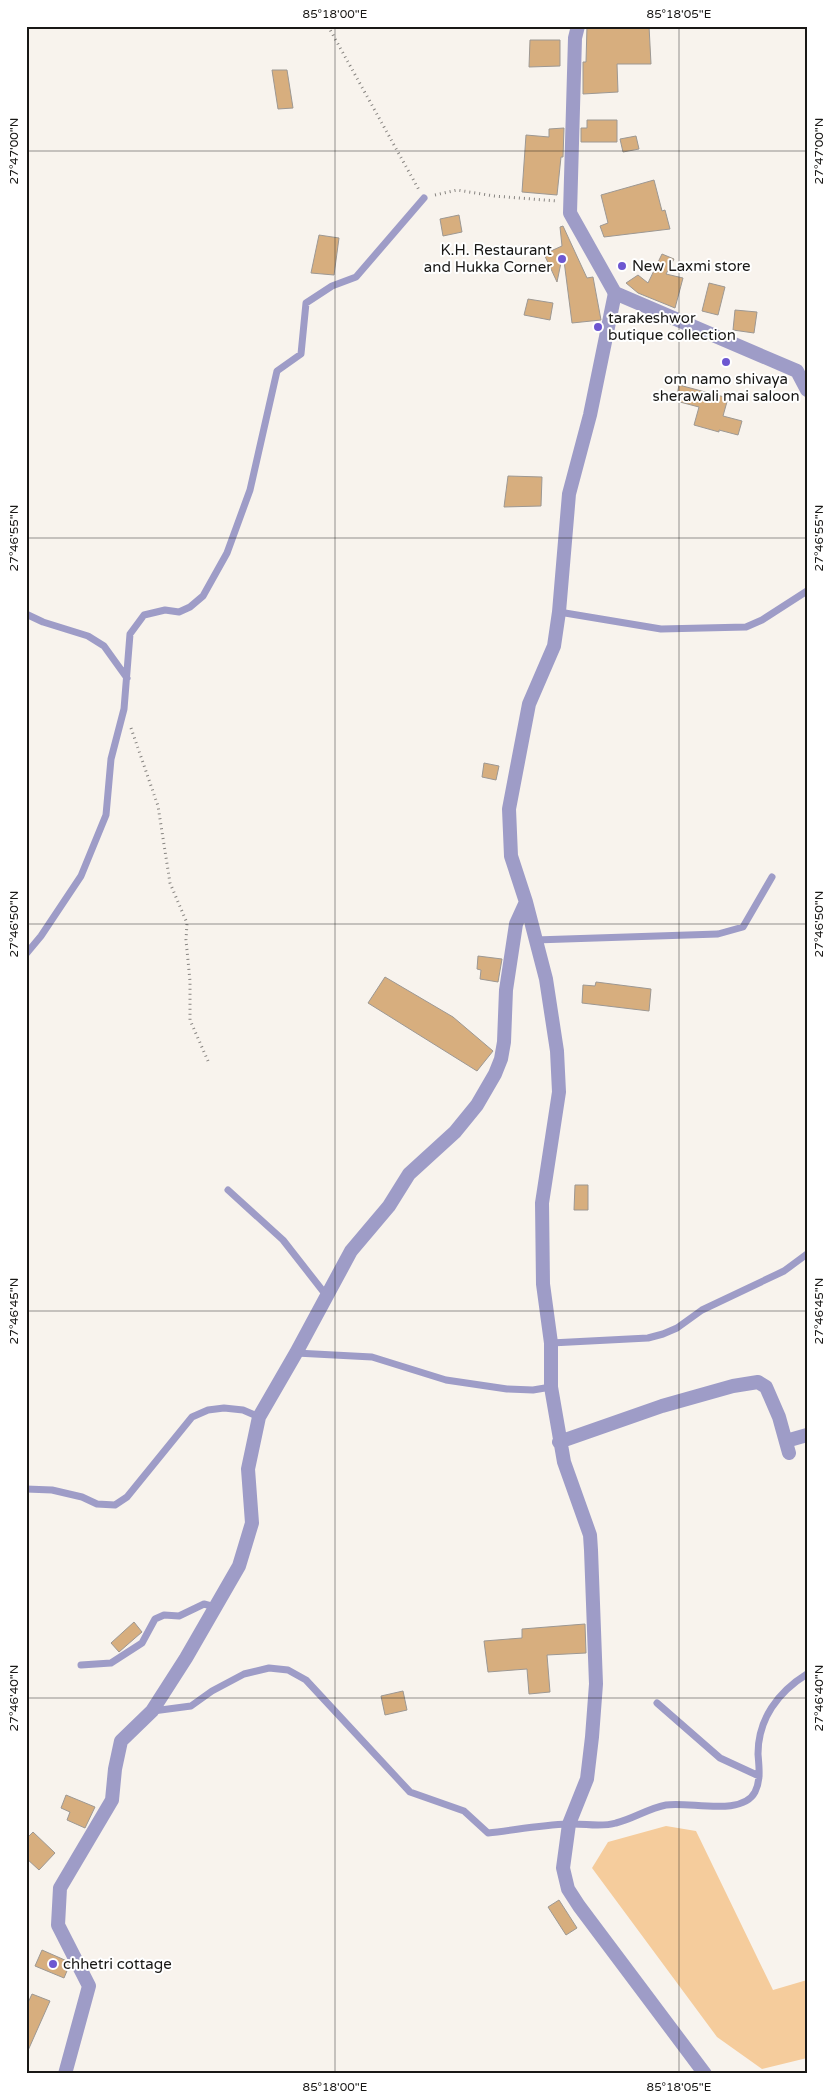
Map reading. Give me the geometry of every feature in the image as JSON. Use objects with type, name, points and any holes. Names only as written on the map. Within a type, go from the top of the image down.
[{"type":"street","points":[[578,26],[575,38],[570,213],[615,293],[797,371],[807,390]]},
{"type":"street","points":[[615,293],[590,414],[569,494],[560,612],[554,646],[528,704],[509,809],[511,856],[526,902],[546,979],[557,1051],[560,1092],[542,1203],[543,1284],[551,1343],[551,1387],[559,1442],[564,1462],[590,1535],[594,1609],[596,1684],[588,1779],[569,1824],[563,1868],[568,1889],[705,2074]]},
{"type":"street","points":[[66,2074],[89,1986],[58,1925],[60,1888],[112,1800],[115,1769],[121,1741],[152,1711],[186,1658],[239,1566],[252,1523],[248,1469],[259,1417],[296,1354],[351,1251],[389,1206],[409,1174],[455,1132],[477,1105],[495,1074],[501,1059],[504,1042],[506,990],[516,924],[526,902]]},
{"type":"street","points":[[559,1442],[680,1401],[733,1386],[758,1382],[766,1387],[779,1418],[787,1447],[807,1435]]},
{"type":"lane","points":[[26,954],[41,936],[81,876],[106,815],[111,759],[124,709],[128,678],[130,634],[144,615],[165,610],[179,612],[190,607],[203,596],[227,553],[250,490],[277,371],[301,354],[306,303],[332,286],[356,277],[424,198]]},
{"type":"lane","points":[[560,612],[661,629],[746,628],[807,591]]},
{"type":"lane","points":[[26,614],[42,622],[88,636],[104,646],[128,678]]},
{"type":"lane","points":[[536,940],[718,934],[743,927],[772,877]]},
{"type":"lane","points":[[228,1190],[283,1240],[326,1295]]},
{"type":"lane","points":[[551,1343],[648,1338],[663,1334],[677,1328],[702,1310],[784,1271],[807,1254]]},
{"type":"lane","points":[[296,1354],[372,1357],[446,1380],[507,1389],[533,1390],[551,1387]]},
{"type":"lane","points":[[26,1489],[52,1490],[82,1497],[98,1504],[115,1505],[127,1497],[192,1417],[208,1410],[224,1408],[243,1410],[259,1417]]},
{"type":"lane","points":[[81,1665],[111,1663],[142,1643],[155,1619],[164,1615],[179,1616],[204,1604],[215,1607]]},
{"type":"lane","points":[[152,1711],[191,1706],[212,1691],[244,1674],[269,1668],[288,1670],[306,1680],[410,1792],[464,1811],[488,1833],[569,1824],[597,1827],[617,1823],[663,1805],[741,1804],[751,1798],[756,1791],[759,1776],[758,1752],[765,1719],[774,1702],[794,1682],[807,1674]]},
{"type":"lane","points":[[657,1703],[720,1758],[759,1776]]},
{"type":"path","points":[[328,26],[424,198],[457,190],[494,196],[557,201],[570,197]]},
{"type":"path","points":[[124,709],[158,806],[170,883],[187,923],[186,940],[190,981],[190,1020],[208,1061]]},
{"type":"shaded area","points":[[666,1826],[696,1831],[773,1990],[807,1980],[807,2058],[762,2069],[717,2037],[592,1868],[608,1842]]},
{"type":"building","points":[[587,26],[649,26],[651,64],[617,64],[618,92],[583,94],[583,62],[586,62]]},
{"type":"building","points":[[530,40],[560,40],[560,66],[529,67]]},
{"type":"building","points":[[272,70],[287,70],[293,108],[278,109]]},
{"type":"building","points":[[587,120],[617,120],[617,142],[581,142],[581,128],[587,128]]},
{"type":"building","points":[[564,128],[563,157],[561,157],[557,195],[522,192],[526,135],[549,137],[549,129]]},
{"type":"building","points":[[636,136],[639,149],[623,152],[620,139]]},
{"type":"building","points":[[654,180],[662,211],[665,210],[670,229],[604,237],[600,226],[608,223],[601,195]]},
{"type":"building","points":[[459,215],[462,232],[443,236],[440,219]]},
{"type":"building","points":[[563,226],[587,278],[593,277],[601,320],[572,323],[563,253],[557,282],[544,254],[562,246],[560,227]]},
{"type":"building","points":[[319,235],[339,238],[334,275],[311,273]]},
{"type":"building","points":[[662,254],[674,259],[666,274],[683,278],[675,308],[638,293],[626,283],[638,275],[648,283]]},
{"type":"building","points":[[709,283],[725,287],[718,315],[702,311]]},
{"type":"building","points":[[528,299],[553,303],[550,320],[524,315]]},
{"type":"building","points":[[735,310],[757,312],[754,333],[733,330]]},
{"type":"building","points":[[679,385],[728,398],[723,416],[742,421],[738,435],[694,425],[699,407],[676,401]]},
{"type":"building","points":[[508,476],[542,477],[541,506],[504,507]]},
{"type":"building","points":[[484,763],[499,766],[496,780],[482,777]]},
{"type":"building","points":[[478,956],[502,959],[498,982],[480,979],[481,970],[477,969]]},
{"type":"building","points":[[385,977],[453,1017],[493,1051],[477,1071],[368,1003]]},
{"type":"building","points":[[596,982],[651,989],[649,1011],[582,1003],[583,985],[595,986]]},
{"type":"building","points":[[575,1185],[588,1185],[588,1210],[574,1210]]},
{"type":"building","points":[[134,1622],[142,1632],[119,1652],[111,1643]]},
{"type":"building","points":[[585,1624],[586,1653],[547,1655],[550,1692],[529,1694],[527,1669],[488,1672],[484,1641],[522,1638],[522,1629]]},
{"type":"building","points":[[403,1691],[407,1710],[385,1715],[381,1696]]},
{"type":"building","points":[[66,1795],[95,1807],[85,1828],[67,1820],[70,1812],[61,1808]]},
{"type":"building","points":[[33,1832],[55,1853],[39,1870],[26,1858],[26,1839]]},
{"type":"building","points":[[559,1900],[577,1928],[566,1935],[548,1907]]},
{"type":"building","name":"chhetri cottage","points":[[42,1950],[67,1961],[69,1966],[64,1978],[35,1966]]},
{"type":"building","points":[[32,1994],[50,2001],[26,2055],[26,2007]]},
{"type":"place","name":"K.H. Restaurant and Hukka Corner","points":[[562,259]]},
{"type":"place","name":"New Laxmi store","points":[[622,266]]},
{"type":"place","name":"tarakeshwor butique collection","points":[[598,327]]},
{"type":"place","name":"om namo shivaya sherawali mai saloon","points":[[726,362]]},
{"type":"place","name":"chhetri cottage","points":[[53,1964]]}]
